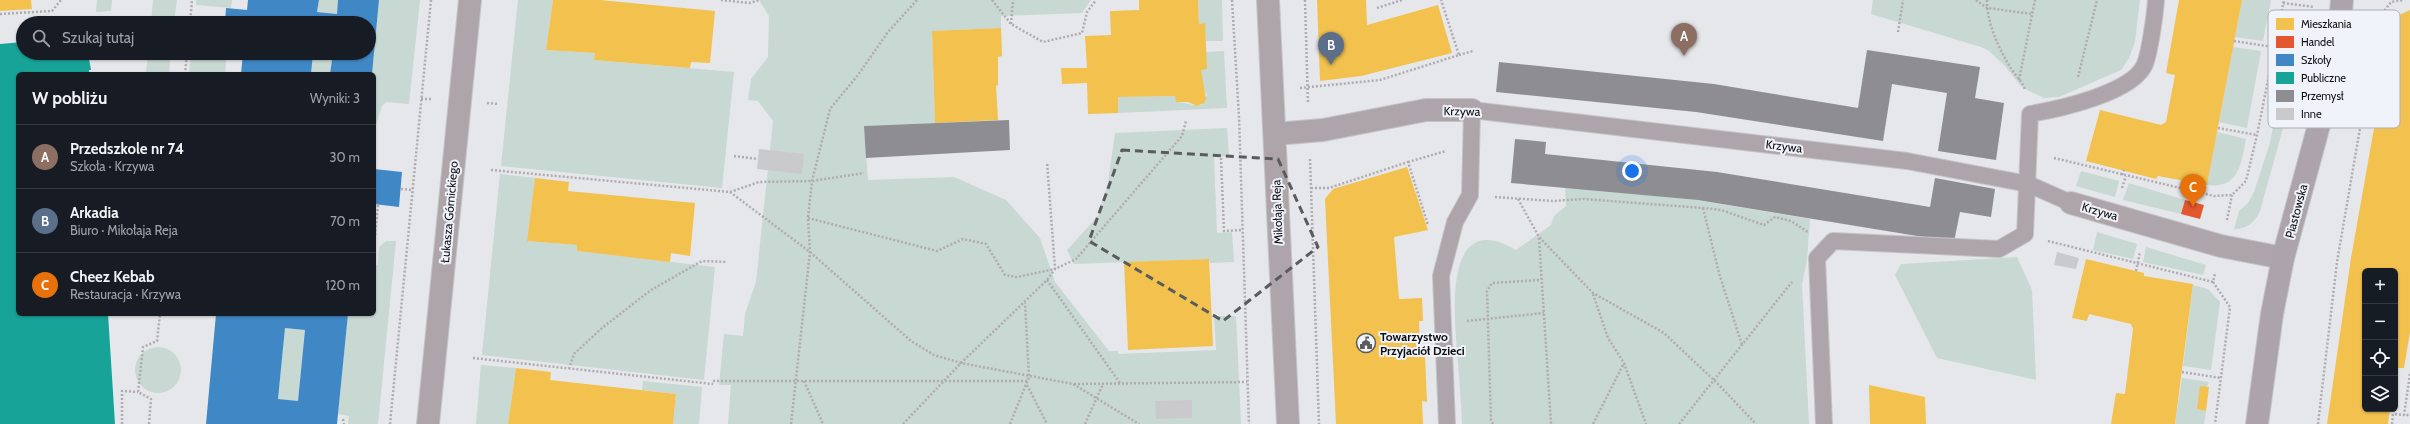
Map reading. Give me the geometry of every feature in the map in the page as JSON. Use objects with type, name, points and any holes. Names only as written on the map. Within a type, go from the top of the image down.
[{"type":"street","name":"Łukasza Górnickiego","points":[[428,424],[470,0]]},
{"type":"street","name":"Mikołaja Reja","points":[[1268,0],[1288,424]]},
{"type":"street","name":"Piastowska","points":[[2341,10],[2342,0]]},
{"type":"street","name":"Krzywa","points":[[1275,134],[1323,130],[1426,110],[1472,110]]},
{"type":"street","name":"Piastowska","points":[[2257,424],[2272,314],[2283,258],[2318,128]]},
{"type":"street","name":"Krzywa","points":[[2070,203],[2221,246],[2283,258]]},
{"type":"lane","points":[[1824,424],[1817,258],[1833,241],[1999,249],[2025,234],[2030,114],[2070,105],[2122,86],[2135,76],[2145,64],[2156,0]]},
{"type":"lane","points":[[1447,424],[1442,276],[1454,222],[1470,195],[1472,110]]},
{"type":"lane","name":"Krzywa","points":[[1472,110],[1907,161],[2028,184],[2070,203]]},
{"type":"path","points":[[0,14],[52,11],[61,0]]},
{"type":"path","points":[[191,16],[192,0]]},
{"type":"path","points":[[390,424],[431,0]]},
{"type":"path","points":[[721,0],[749,3],[760,0]]},
{"type":"path","points":[[791,424],[810,252],[808,218],[812,181],[830,109],[858,75],[888,32],[917,0]]},
{"type":"path","points":[[992,0],[1011,24],[1043,42],[1082,32],[1087,12],[1096,0]]},
{"type":"path","points":[[1011,24],[1013,0]]},
{"type":"path","points":[[1232,0],[1238,99],[1249,424]]},
{"type":"path","points":[[1305,0],[1308,88]]},
{"type":"path","points":[[1377,8],[1402,0]]},
{"type":"path","points":[[1442,0],[1459,55]]},
{"type":"path","points":[[1898,32],[1903,0]]},
{"type":"path","points":[[1976,0],[1987,8],[2033,14]]},
{"type":"path","points":[[1987,0],[1987,8],[1994,34],[2024,87],[2030,114]]},
{"type":"path","points":[[2019,80],[2036,0]]},
{"type":"path","points":[[2070,105],[2097,0]]},
{"type":"path","points":[[2282,10],[2284,0]]},
{"type":"path","points":[[2385,10],[2391,2],[2403,0]]},
{"type":"path","points":[[2234,41],[2268,46]]},
{"type":"path","points":[[1301,88],[1380,80],[1472,51]]},
{"type":"path","points":[[185,72],[186,60]]},
{"type":"path","points":[[2226,225],[2232,195],[2246,181],[2257,135],[2268,74]]},
{"type":"path","points":[[421,99],[438,99]]},
{"type":"path","points":[[485,103],[499,104]]},
{"type":"path","points":[[808,218],[938,251],[963,240],[986,244],[1005,274],[1016,277],[1055,269],[1076,259],[1182,136],[1186,121]]},
{"type":"path","points":[[2218,128],[2257,135]]},
{"type":"path","points":[[2318,424],[2337,262],[2360,128]]},
{"type":"path","points":[[1320,424],[1311,188],[1328,188],[1408,162],[1471,144]]},
{"type":"path","points":[[734,156],[758,159]]},
{"type":"path","points":[[1221,158],[1224,231],[1243,230]]},
{"type":"path","points":[[903,424],[961,363],[1047,280],[1055,269],[1047,162]]},
{"type":"path","points":[[1408,162],[1430,232]]},
{"type":"path","points":[[2071,162],[2214,196],[2232,195]]},
{"type":"path","points":[[491,170],[730,192],[759,182],[812,181],[864,173]]},
{"type":"path","points":[[2122,175],[2124,170]]},
{"type":"path","points":[[401,189],[412,190]]},
{"type":"path","points":[[730,192],[810,252],[911,341],[934,355],[961,363],[1029,377],[1073,384],[1247,382]]},
{"type":"path","points":[[1470,195],[1553,201],[1584,199],[1721,210],[1764,224],[1775,217],[1782,218],[1804,230],[1833,241]]},
{"type":"path","points":[[1518,198],[1538,238],[1593,293],[1664,334],[1714,380],[1756,424]]},
{"type":"path","points":[[376,226],[378,205]]},
{"type":"path","points":[[1703,208],[1719,273],[1742,346]]},
{"type":"path","points":[[2025,234],[2137,264],[2213,282],[2230,307],[2215,424]]},
{"type":"path","points":[[1538,238],[1551,424]]},
{"type":"path","points":[[569,369],[574,354],[602,328],[651,290],[702,261],[727,262]]},
{"type":"path","points":[[2136,271],[2137,264]]},
{"type":"path","points":[[2213,282],[2216,270]]},
{"type":"path","points":[[1047,280],[1120,383]]},
{"type":"path","points":[[1493,424],[1491,420],[1486,320],[1487,291],[1492,283],[1540,280]]},
{"type":"path","points":[[1593,293],[1608,338],[1624,363],[1646,424]]},
{"type":"path","points":[[1010,424],[1029,377],[1025,302]]},
{"type":"path","points":[[1679,424],[1776,304]]},
{"type":"path","points":[[1443,323],[1486,320],[1544,313]]},
{"type":"path","points":[[138,392],[143,347],[157,341],[160,316]]},
{"type":"path","points":[[473,358],[569,369],[713,382],[944,380],[1028,381]]},
{"type":"path","points":[[1593,424],[1624,363]]},
{"type":"path","points":[[2182,372],[2221,378]]},
{"type":"path","points":[[2404,415],[2410,374]]},
{"type":"path","points":[[804,381],[823,424]]},
{"type":"path","points":[[1073,384],[1139,424]]},
{"type":"path","points":[[1085,424],[1103,384]]},
{"type":"path","points":[[1027,385],[1047,424]]},
{"type":"path","points":[[122,424],[122,391],[138,392],[152,399],[149,424]]},
{"type":"path","points":[[2392,424],[2393,414],[2410,415]]},
{"type":"path","points":[[343,419],[344,424]]},
{"type":"highlighted area","points":[[1122,150],[1278,159],[1318,247],[1223,321],[1089,241]]},
{"type":"shaded area","points":[[97,0],[112,0],[111,11],[96,12]]},
{"type":"shaded area","points":[[153,0],[177,0],[175,16],[152,16]]},
{"type":"shaded area","points":[[196,0],[232,0],[231,8],[196,5]]},
{"type":"shaded area","points":[[319,0],[338,0],[337,14],[317,12]]},
{"type":"shaded area","points":[[379,0],[420,0],[409,104],[386,102],[382,106],[376,126],[376,72],[372,72],[373,60],[376,60],[376,32]]},
{"type":"shaded area","points":[[518,0],[553,0],[546,50],[595,53],[594,60],[734,72],[722,188],[501,166]]},
{"type":"shaded area","points":[[759,0],[1091,0],[1082,13],[1001,16],[1001,28],[932,31],[935,123],[864,126],[868,180],[954,177],[1006,200],[1040,238],[1055,282],[1109,351],[1118,351],[1118,354],[1216,350],[1214,316],[1236,316],[1241,424],[728,424],[731,385],[719,385],[724,334],[743,336],[745,314],[756,282],[773,121],[758,101],[748,100],[751,79],[768,57],[769,16]]},
{"type":"shaded area","points":[[1198,0],[1222,0],[1223,41],[1206,41],[1204,23],[1199,24]]},
{"type":"shaded area","points":[[1873,0],[2140,0],[2135,42],[2129,58],[2121,70],[2059,97],[2044,98],[2021,86],[2004,65],[1989,51],[1981,47],[1871,14]]},
{"type":"shaded area","points":[[2242,0],[2271,0],[2263,41],[2235,37]]},
{"type":"shaded area","points":[[2233,47],[2261,51],[2247,128],[2219,122]]},
{"type":"shaded area","points":[[1224,51],[1227,108],[1118,113],[1118,97],[1175,96],[1177,102],[1201,105],[1207,95],[1202,87],[1201,70],[1206,52]]},
{"type":"shaded area","points":[[147,60],[170,60],[169,72],[146,72]]},
{"type":"shaded area","points":[[190,60],[226,60],[225,72],[189,72]]},
{"type":"shaded area","points":[[312,60],[332,60],[330,72],[311,72]]},
{"type":"shaded area","points":[[1227,128],[1229,156],[1214,157],[1217,233],[1232,232],[1234,262],[1210,263],[1209,259],[1074,264],[1067,250],[1098,216],[1108,183],[1115,133]]},
{"type":"shaded area","points":[[2273,128],[2283,128],[2260,211],[2250,224],[2243,228],[2234,229],[2239,211],[2248,203],[2254,192],[2270,143]]},
{"type":"shaded area","points":[[2217,132],[2246,139],[2240,165],[2233,179],[2218,185],[2207,185]]},
{"type":"shaded area","points":[[2081,171],[2119,181],[2115,197],[2076,186]]},
{"type":"shaded area","points":[[500,174],[535,178],[527,241],[577,245],[577,251],[715,267],[704,380],[482,355]]},
{"type":"shaded area","points":[[2129,183],[2185,200],[2181,214],[2123,200]]},
{"type":"shaded area","points":[[1565,187],[1698,200],[1810,219],[1807,260],[1802,284],[1809,424],[1462,424],[1456,333],[1455,290],[1458,270],[1465,253],[1476,242],[1493,241],[1516,250],[1551,225],[1554,216],[1566,206]]},
{"type":"shaded area","points":[[2097,232],[2137,244],[2133,259],[2093,250]]},
{"type":"shaded area","points":[[386,241],[396,241],[378,424],[348,424],[349,416],[338,414],[348,316],[376,316],[376,265],[378,265],[379,247]]},
{"type":"shaded area","points":[[2146,247],[2206,265],[2203,275],[2143,262]]},
{"type":"shaded area","points":[[2017,257],[2032,290],[2036,380],[1937,358],[1895,275],[1901,264]]},
{"type":"shaded area","points":[[2193,285],[2208,289],[2220,302],[2211,370],[2183,366]]},
{"type":"shaded area","points":[[285,328],[305,330],[298,401],[278,399]]},
{"type":"shaded area","points":[[158,347],[171,351],[177,357],[181,370],[177,383],[171,389],[158,393],[145,389],[139,383],[135,370],[139,357],[145,351]]},
{"type":"shaded area","points":[[481,365],[516,368],[508,424],[476,424]]},
{"type":"shaded area","points":[[2182,378],[2209,382],[2197,409],[2206,411],[2204,424],[2175,424]]},
{"type":"shaded area","points":[[643,381],[702,387],[699,424],[673,424],[676,394],[642,390]]},
{"type":"building: Mieszkania","points":[[0,0],[31,0],[32,9],[0,11]]},
{"type":"building: Mieszkania","points":[[553,0],[600,0],[715,11],[710,63],[691,62],[690,68],[594,60],[595,53],[546,50]]},
{"type":"building: Mieszkania","points":[[1139,0],[1198,0],[1199,24],[1205,23],[1207,69],[1201,70],[1206,99],[1204,103],[1197,106],[1188,102],[1176,102],[1175,96],[1118,97],[1118,113],[1088,114],[1087,83],[1062,84],[1061,68],[1087,68],[1085,36],[1111,35],[1110,11],[1139,10]]},
{"type":"building: Mieszkania","points":[[1317,0],[1366,0],[1367,25],[1438,5],[1452,53],[1361,76],[1320,81]]},
{"type":"building: Mieszkania","points":[[2179,0],[2242,0],[2207,185],[2158,176],[2156,179],[2086,161],[2100,110],[2161,125],[2166,122],[2175,75],[2166,73]]},
{"type":"building: Mieszkania","points":[[2410,10],[2410,332],[2404,368],[2398,368],[2398,268],[2362,268],[2362,412],[2390,412],[2388,424],[2327,424],[2351,258],[2374,128],[2400,128],[2400,15]]},
{"type":"building: Mieszkania","points":[[1001,28],[1002,56],[998,57],[998,86],[996,85],[998,120],[935,123],[932,31]]},
{"type":"building: Mieszkania","points":[[1407,167],[1428,230],[1394,237],[1399,299],[1422,298],[1423,321],[1419,321],[1420,357],[1425,356],[1427,402],[1422,401],[1423,424],[1336,424],[1325,199],[1333,189]]},
{"type":"building: Mieszkania","points":[[535,178],[569,182],[568,191],[695,203],[690,256],[671,253],[670,262],[577,251],[577,245],[527,241]]},
{"type":"building: Mieszkania","points":[[1209,259],[1213,346],[1128,350],[1124,262]]},
{"type":"building: Mieszkania","points":[[2086,259],[2144,273],[2144,276],[2193,284],[2175,424],[2111,424],[2116,393],[2125,394],[2133,329],[2131,324],[2089,314],[2087,321],[2072,318]]},
{"type":"building: Mieszkania","points":[[516,368],[551,372],[550,380],[676,394],[673,424],[508,424]]},
{"type":"building: Mieszkania","points":[[1869,385],[1925,397],[1926,424],[1870,424]]},
{"type":"building: Mieszkania","points":[[2200,386],[2209,387],[2206,411],[2197,409]]},
{"type":"building: Handel","points":[[2185,200],[2204,205],[2200,219],[2181,214]]},
{"type":"building: Szkoły","points":[[248,0],[319,0],[317,12],[337,14],[338,0],[379,0],[376,32],[376,16],[225,16],[226,8],[247,10]]},
{"type":"building: Szkoły","points":[[242,60],[312,60],[311,72],[241,72]]},
{"type":"building: Szkoły","points":[[332,60],[373,60],[372,72],[330,72]]},
{"type":"building: Szkoły","points":[[376,169],[402,172],[399,207],[376,204]]},
{"type":"building: Szkoły","points":[[216,316],[348,316],[337,424],[206,424]],"holes":[[[285,328],[305,330],[298,401],[278,399]]]},
{"type":"building: Publiczne","points":[[16,43],[16,60],[89,60],[91,70],[89,70],[89,72],[16,72],[16,316],[108,316],[115,424],[0,424],[0,44]]},
{"type":"building: Przemysł","points":[[1867,50],[1980,67],[1975,98],[2004,103],[1996,160],[1938,151],[1947,93],[1892,84],[1883,141],[1696,112],[1496,92],[1499,62],[1714,84],[1858,108]]},
{"type":"building: Przemysł","points":[[1009,120],[1010,150],[866,158],[864,126]]},
{"type":"building: Przemysł","points":[[1515,139],[1546,142],[1545,154],[1717,172],[1930,207],[1935,178],[1995,189],[1991,217],[1960,212],[1954,242],[1698,200],[1511,183]]},
{"type":"building: Inne","points":[[759,149],[804,154],[802,174],[757,169]]},
{"type":"building: Inne","points":[[2057,252],[2079,258],[2076,269],[2054,265]]},
{"type":"building: Inne","points":[[1192,400],[1192,418],[1156,419],[1155,401]]},
{"type":"tram line","points":[[2333,10],[2335,0]]},
{"type":"tram line","points":[[2348,10],[2350,0]]},
{"type":"tram line","points":[[2251,424],[2274,267],[2311,128]]},
{"type":"tram line","points":[[2265,424],[2280,307],[2291,254],[2326,128]]},
{"type":"place","name":"Przedszkole nr 74","points":[[1684,56]]},
{"type":"place","name":"Arkadia","points":[[1331,65]]},
{"type":"place","name":"Cheez Kebab","points":[[2193,207]]},
{"type":"place","name":"Towarzystwo Przyjaciół Dzieci","points":[[1366,343]]}]
